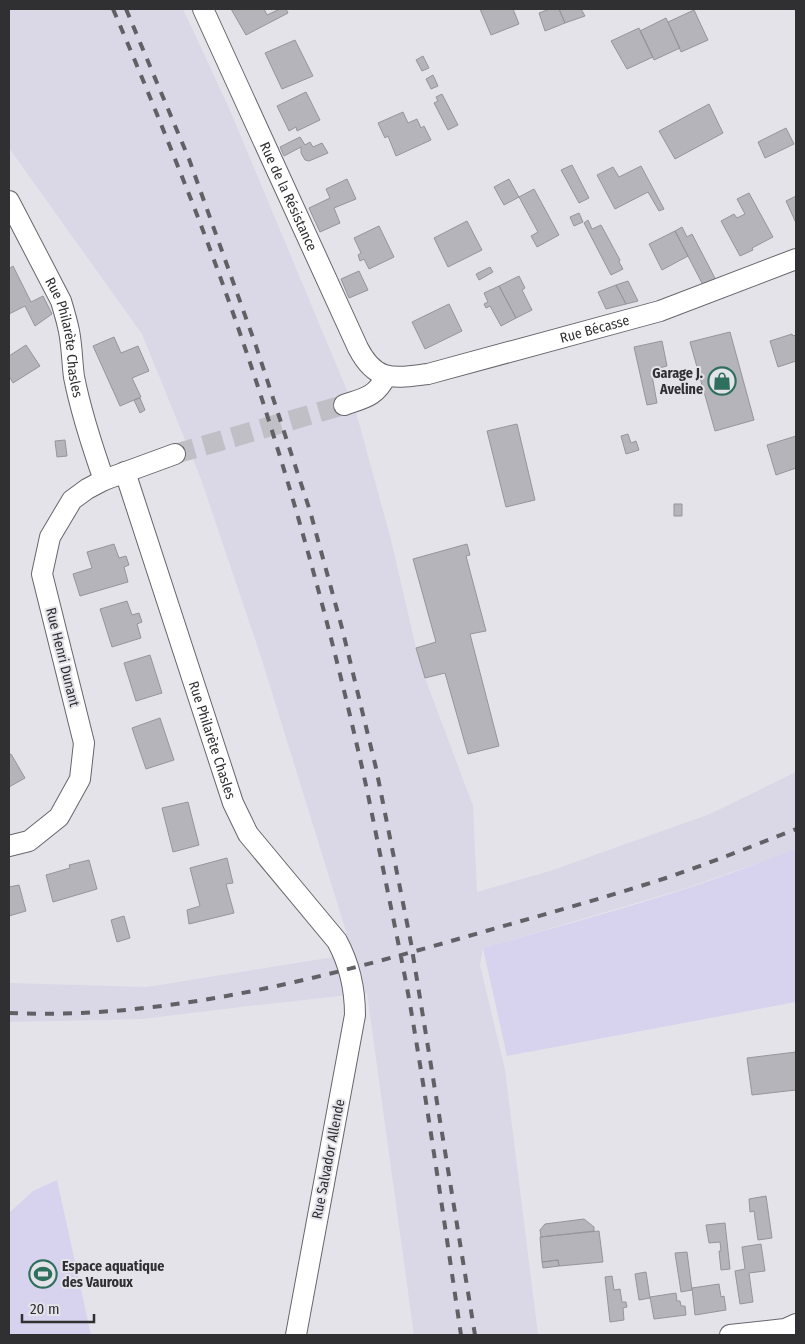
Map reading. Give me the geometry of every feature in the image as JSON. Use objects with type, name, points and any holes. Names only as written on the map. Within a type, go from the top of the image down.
[{"type":"street","name":"Rue de la Résistance","points":[[203,9],[364,361],[369,367],[386,376]]},
{"type":"street","name":"Rue Philarète Chasles","points":[[9,201],[61,301],[70,333],[79,402],[104,480]]},
{"type":"street","name":"Rue Bécasse","points":[[386,376],[398,378],[428,374],[660,310],[796,259]]},
{"type":"street","points":[[344,405],[368,397],[381,386],[386,376]]},
{"type":"street","name":"Rue Henri Dunant","points":[[9,846],[28,841],[59,818],[80,779],[84,743],[42,574],[50,537],[72,500],[87,489],[104,480],[175,454]]},
{"type":"street","name":"Rue Philarète Chasles","points":[[125,472],[234,803],[248,834],[337,941],[344,953],[353,982]]},
{"type":"street","name":"Rue Salvador Allende","points":[[296,1335],[354,1016],[353,982]]},
{"type":"street","points":[[730,1335],[793,1327]]},
{"type":"shaded area","points":[[9,9],[183,9],[229,108],[356,412],[391,540],[416,648],[425,678],[473,806],[477,892],[550,871],[710,814],[796,772],[796,848],[680,890],[483,948],[480,965],[505,1070],[538,1335],[414,1335],[367,993],[142,1019],[9,1022],[9,983],[147,987],[353,954],[261,657],[201,479],[142,334],[9,148]]},
{"type":"shaded area","points":[[796,848],[796,1002],[507,1056],[483,948],[680,891]]},
{"type":"shaded area","name":"Espace aquatique des Vauroux","points":[[57,1180],[91,1335],[9,1335],[9,1213],[33,1191]]},
{"type":"building","points":[[231,9],[264,9],[267,15],[280,9],[286,9],[288,13],[246,35]]},
{"type":"building","points":[[480,9],[513,9],[519,24],[491,35]]},
{"type":"building","points":[[550,9],[559,9],[565,23],[545,31],[539,13]]},
{"type":"building","points":[[559,9],[581,9],[585,16],[565,23]]},
{"type":"building","points":[[694,10],[708,40],[681,52],[668,22]]},
{"type":"building","points":[[666,18],[680,48],[654,60],[640,31]]},
{"type":"building","points":[[639,28],[653,57],[627,69],[611,41]]},
{"type":"building","points":[[295,40],[313,76],[282,89],[265,53]]},
{"type":"building","points":[[423,56],[429,68],[422,71],[416,60]]},
{"type":"building","points":[[433,75],[438,86],[431,89],[426,79]]},
{"type":"building","points":[[306,92],[320,120],[297,131],[296,127],[289,131],[277,106]]},
{"type":"building","points":[[442,94],[458,125],[448,130],[434,103],[438,101],[436,97]]},
{"type":"building","points":[[709,104],[723,133],[675,159],[659,131]]},
{"type":"building","points":[[403,112],[408,123],[417,119],[421,128],[424,126],[431,140],[396,156],[388,136],[385,138],[378,123]]},
{"type":"building","points":[[786,128],[794,144],[765,158],[758,142]]},
{"type":"building","points":[[300,137],[305,145],[310,142],[313,147],[322,143],[328,153],[309,161],[305,160],[301,153],[301,147],[284,156],[280,147]]},
{"type":"building","points":[[572,165],[589,198],[579,203],[561,170]]},
{"type":"building","points":[[641,166],[664,209],[659,211],[648,192],[615,209],[597,175],[613,167],[619,177]]},
{"type":"building","points":[[347,179],[356,199],[334,208],[340,223],[320,232],[309,208],[330,198],[326,189]]},
{"type":"building","points":[[509,179],[519,197],[504,205],[494,187]]},
{"type":"building","points":[[534,189],[559,235],[537,247],[531,236],[538,232],[519,197]]},
{"type":"building","points":[[749,193],[773,237],[740,256],[721,221],[734,214],[737,218],[745,214],[737,199]]},
{"type":"building","points":[[796,196],[796,223],[786,201]]},
{"type":"building","points":[[579,213],[583,222],[574,226],[570,217]]},
{"type":"building","points":[[588,220],[592,229],[601,225],[623,269],[611,275],[584,223]]},
{"type":"building","points":[[467,221],[482,250],[448,267],[434,238]]},
{"type":"building","points":[[379,226],[394,257],[369,269],[364,259],[360,261],[358,255],[361,253],[354,238]]},
{"type":"building","points":[[682,227],[687,237],[692,234],[717,282],[704,287],[675,231]]},
{"type":"building","points":[[675,231],[688,256],[662,270],[649,244]]},
{"type":"building","points":[[13,266],[31,302],[43,296],[52,314],[35,326],[25,306],[9,314],[9,269]]},
{"type":"building","points":[[490,267],[493,272],[479,280],[476,274]]},
{"type":"building","points":[[359,271],[368,290],[349,298],[341,279]]},
{"type":"building","points":[[519,276],[525,288],[522,290],[532,310],[516,318],[499,286]]},
{"type":"building","points":[[628,281],[638,301],[626,304],[616,285]]},
{"type":"building","points":[[616,285],[626,304],[606,309],[598,292]]},
{"type":"building","points":[[499,286],[516,318],[501,326],[490,306],[486,308],[484,304],[488,302],[484,293]]},
{"type":"building","points":[[449,304],[462,331],[425,349],[412,322]]},
{"type":"building","name":"Garage J. Aveline","points":[[730,332],[754,420],[715,431],[690,342]]},
{"type":"building","points":[[792,334],[793,336],[796,335],[796,361],[778,367],[770,341]]},
{"type":"building","points":[[114,337],[121,353],[138,346],[149,371],[132,378],[141,397],[120,406],[93,346]]},
{"type":"building","points":[[662,341],[667,366],[651,370],[657,403],[647,405],[634,347]]},
{"type":"building","points":[[26,345],[40,366],[13,383],[9,376],[9,356]]},
{"type":"building","points":[[140,398],[145,410],[140,413],[134,400]]},
{"type":"building","points":[[517,424],[535,500],[506,507],[487,431]]},
{"type":"building","points":[[628,434],[631,443],[636,441],[639,450],[626,454],[621,436]]},
{"type":"building","points":[[796,436],[796,468],[776,475],[767,445]]},
{"type":"building","points":[[65,440],[67,456],[57,457],[55,441]]},
{"type":"building","points":[[674,504],[682,504],[682,516],[674,516]]},
{"type":"building","points":[[114,544],[119,558],[126,556],[129,565],[124,567],[128,582],[80,596],[73,574],[92,568],[87,552]]},
{"type":"building","points":[[467,544],[470,555],[466,556],[486,631],[470,634],[499,746],[468,754],[445,673],[425,678],[416,648],[436,642],[413,559]]},
{"type":"building","points":[[127,601],[132,615],[139,613],[142,622],[137,624],[141,638],[112,647],[100,609]]},
{"type":"building","points":[[150,655],[162,693],[136,701],[124,663]]},
{"type":"building","points":[[160,718],[174,760],[146,769],[132,728]]},
{"type":"building","points":[[11,754],[25,778],[9,787],[9,755]]},
{"type":"building","points":[[188,802],[199,845],[173,852],[162,808]]},
{"type":"building","points":[[227,858],[233,883],[226,884],[234,913],[189,924],[187,910],[200,906],[190,868]]},
{"type":"building","points":[[89,860],[97,889],[53,902],[46,875],[70,868],[69,865]]},
{"type":"building","points":[[19,885],[26,911],[9,916],[9,887]]},
{"type":"building","points":[[124,916],[130,938],[117,942],[111,920]]},
{"type":"building","points":[[796,1052],[796,1090],[752,1095],[747,1058]]},
{"type":"building","points":[[766,1196],[772,1238],[758,1240],[754,1211],[750,1212],[749,1199]]},
{"type":"building","points":[[584,1219],[594,1227],[594,1231],[541,1237],[540,1230],[545,1224]]},
{"type":"building","points":[[725,1223],[730,1269],[721,1270],[720,1242],[709,1243],[706,1225]]},
{"type":"building","points":[[599,1231],[603,1262],[559,1266],[558,1260],[542,1262],[540,1237]]},
{"type":"building","points":[[761,1244],[765,1271],[749,1273],[753,1302],[740,1304],[735,1271],[745,1269],[742,1247]]},
{"type":"building","points":[[687,1252],[692,1290],[681,1292],[675,1253]]},
{"type":"building","points":[[558,1260],[559,1266],[543,1268],[542,1262]]},
{"type":"building","points":[[646,1272],[650,1298],[639,1300],[635,1274]]},
{"type":"building","points":[[612,1276],[614,1290],[620,1289],[622,1302],[626,1302],[627,1307],[623,1308],[624,1320],[610,1322],[605,1277]]},
{"type":"building","points":[[719,1284],[721,1297],[724,1296],[726,1310],[695,1315],[692,1288]]},
{"type":"building","points":[[676,1293],[677,1301],[680,1301],[681,1306],[685,1306],[686,1315],[654,1319],[650,1297]]},
{"type":"tunnel","points":[[175,454],[344,405]]},
{"type":"railway","points":[[113,9],[219,273],[265,408],[306,544],[324,612],[365,782],[408,990],[461,1335]]},
{"type":"railway","points":[[126,9],[189,159],[256,346],[310,511],[342,628],[376,768],[411,943],[475,1335]]},
{"type":"railway","points":[[9,1013],[70,1013],[130,1009],[190,1002],[309,979],[427,948],[644,885],[796,829]]},
{"type":"place","name":"Garage J. Aveline","points":[[722,381]]},
{"type":"place","name":"Espace aquatique des Vauroux","points":[[43,1274]]}]
